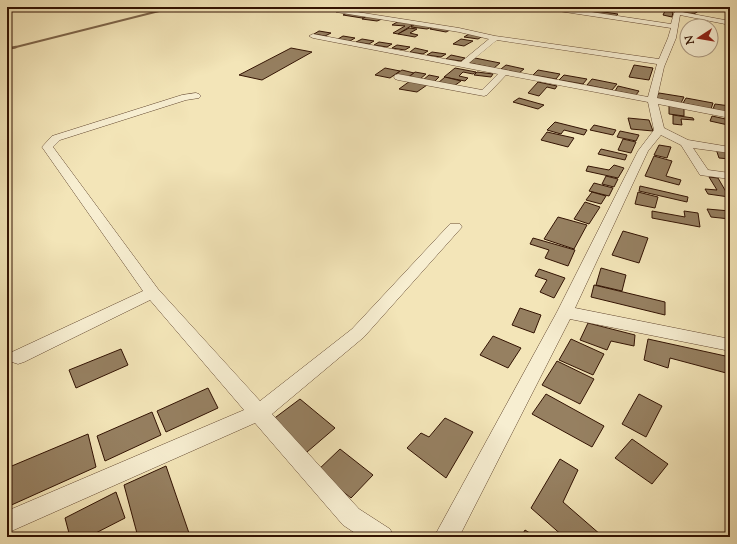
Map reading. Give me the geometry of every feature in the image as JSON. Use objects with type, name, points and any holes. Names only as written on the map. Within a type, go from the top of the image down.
[{"type":"street","points":[[549,7],[674,26]]},
{"type":"street","points":[[659,130],[652,100],[662,62],[672,38],[677,13],[684,7]]},
{"type":"street","points":[[338,11],[459,30],[495,38],[662,62]]},
{"type":"street","points":[[677,13],[730,23]]},
{"type":"street","points":[[314,36],[730,115]]},
{"type":"street","points":[[463,64],[495,38]]},
{"type":"street","points":[[398,77],[484,93],[504,72]]},
{"type":"street","points":[[196,96],[184,97],[56,138],[47,147],[152,293],[351,517],[382,537]]},
{"type":"street","points":[[659,130],[685,143],[730,150]]},
{"type":"street","points":[[446,537],[565,312],[643,151],[659,130]]},
{"type":"street","points":[[685,143],[704,173],[728,176]]},
{"type":"street","points":[[7,522],[259,413],[358,333],[456,227]]},
{"type":"street","points":[[18,357],[152,293]]},
{"type":"street","points":[[565,312],[730,346]]},
{"type":"path","points":[[7,9],[14,7]]},
{"type":"building","points":[[690,9],[700,10],[694,14],[684,13]]},
{"type":"building","points":[[596,11],[618,14],[616,16],[594,13]]},
{"type":"building","points":[[665,11],[673,12],[672,17],[663,15]]},
{"type":"building","points":[[347,13],[366,16],[362,18],[343,15]]},
{"type":"building","points":[[367,16],[382,19],[377,21],[362,19]]},
{"type":"building","points":[[399,21],[414,24],[398,34],[393,33],[405,26],[392,25]]},
{"type":"building","points":[[415,24],[432,27],[427,29],[411,27]]},
{"type":"building","points":[[433,27],[450,30],[446,32],[430,29]]},
{"type":"building","points":[[409,28],[417,29],[410,33],[418,35],[415,37],[398,34]]},
{"type":"building","points":[[319,31],[331,33],[325,36],[314,34]]},
{"type":"building","points":[[469,34],[483,36],[478,39],[464,37]]},
{"type":"building","points":[[343,36],[355,38],[350,41],[338,39]]},
{"type":"building","points":[[362,39],[374,41],[369,44],[356,42]]},
{"type":"building","points":[[461,39],[473,41],[464,46],[453,44]]},
{"type":"building","points":[[379,42],[392,44],[387,47],[374,45]]},
{"type":"building","points":[[397,45],[410,47],[405,50],[392,48]]},
{"type":"building","points":[[291,48],[312,52],[262,80],[239,75]]},
{"type":"building","points":[[415,48],[428,51],[423,54],[410,52]]},
{"type":"building","points":[[432,52],[446,54],[441,57],[427,55]]},
{"type":"building","points":[[451,55],[465,58],[461,61],[446,59]]},
{"type":"building","points":[[475,58],[500,63],[494,68],[469,63]]},
{"type":"building","points":[[506,65],[524,69],[519,73],[501,69]]},
{"type":"building","points":[[634,65],[653,68],[649,80],[629,77]]},
{"type":"building","points":[[385,68],[400,71],[390,78],[375,75]]},
{"type":"building","points":[[455,68],[476,72],[473,74],[463,72],[459,76],[468,78],[465,81],[444,77]]},
{"type":"building","points":[[402,70],[414,73],[408,77],[396,74]]},
{"type":"building","points":[[538,70],[560,74],[556,79],[533,75]]},
{"type":"building","points":[[415,72],[426,74],[420,79],[409,77]]},
{"type":"building","points":[[477,72],[493,74],[491,77],[474,75]]},
{"type":"building","points":[[429,75],[439,77],[434,82],[423,80]]},
{"type":"building","points":[[564,75],[587,79],[583,84],[559,80]]},
{"type":"building","points":[[445,77],[461,81],[454,86],[438,83]]},
{"type":"building","points":[[592,79],[617,84],[612,90],[587,85]]},
{"type":"building","points":[[410,81],[427,85],[417,92],[399,89]]},
{"type":"building","points":[[538,82],[557,86],[555,89],[547,87],[539,96],[528,93]]},
{"type":"building","points":[[618,86],[639,91],[636,95],[615,91]]},
{"type":"building","points":[[659,93],[684,97],[681,103],[656,98]]},
{"type":"building","points":[[519,98],[544,105],[538,109],[513,102]]},
{"type":"building","points":[[686,98],[713,103],[711,109],[683,103]]},
{"type":"building","points":[[669,104],[684,106],[684,116],[669,114]]},
{"type":"building","points":[[715,104],[730,106],[730,113],[713,109]]},
{"type":"building","points":[[673,115],[693,118],[694,120],[681,119],[682,125],[673,124]]},
{"type":"building","points":[[712,116],[730,120],[728,125],[710,121]]},
{"type":"building","points":[[628,118],[649,120],[653,131],[631,129]]},
{"type":"building","points":[[555,122],[587,130],[584,135],[564,130],[561,134],[547,130]]},
{"type":"building","points":[[594,125],[616,130],[613,135],[590,130]]},
{"type":"building","points":[[620,131],[639,135],[636,141],[617,137]]},
{"type":"building","points":[[547,132],[574,138],[568,147],[541,140]]},
{"type":"building","points":[[623,139],[636,142],[631,153],[618,150]]},
{"type":"building","points":[[659,145],[671,147],[667,158],[654,155]]},
{"type":"building","points":[[601,149],[627,155],[625,160],[598,154]]},
{"type":"building","points":[[716,149],[730,151],[730,159],[719,158]]},
{"type":"building","points":[[654,156],[672,161],[666,176],[681,180],[679,185],[645,176]]},
{"type":"building","points":[[614,165],[624,168],[618,178],[586,171],[588,166],[609,170]]},
{"type":"building","points":[[606,176],[618,179],[614,187],[602,184]]},
{"type":"building","points":[[709,177],[718,178],[729,197],[708,194],[705,189],[717,190]]},
{"type":"building","points":[[594,183],[613,188],[609,196],[589,191]]},
{"type":"building","points":[[640,186],[688,197],[687,202],[639,191]]},
{"type":"building","points":[[592,192],[606,196],[601,204],[586,200]]},
{"type":"building","points":[[638,192],[658,197],[655,208],[635,204]]},
{"type":"building","points":[[585,202],[600,207],[589,224],[574,219]]},
{"type":"building","points":[[707,209],[730,211],[730,219],[711,217]]},
{"type":"building","points":[[652,211],[685,217],[684,211],[698,213],[700,227],[652,218]]},
{"type":"building","points":[[558,217],[587,225],[574,249],[544,239]]},
{"type":"building","points":[[623,231],[648,238],[639,263],[612,255]]},
{"type":"building","points":[[533,238],[575,250],[568,266],[545,258],[549,250],[530,244]]},
{"type":"building","points":[[601,268],[626,275],[622,291],[596,285]]},
{"type":"building","points":[[539,269],[565,278],[554,298],[540,292],[547,280],[535,276]]},
{"type":"building","points":[[594,285],[665,302],[665,315],[591,297]]},
{"type":"building","points":[[520,308],[541,315],[534,333],[512,325]]},
{"type":"building","points":[[588,323],[635,335],[634,346],[611,341],[607,350],[580,340]]},
{"type":"building","points":[[493,336],[521,348],[508,368],[480,355]]},
{"type":"building","points":[[571,339],[604,354],[593,375],[559,360]]},
{"type":"building","points":[[648,339],[730,357],[730,374],[670,358],[668,368],[644,360]]},
{"type":"building","points":[[121,349],[128,365],[76,388],[69,370]]},
{"type":"building","points":[[557,361],[594,379],[580,404],[542,385]]},
{"type":"building","points":[[208,388],[218,408],[166,432],[157,411]]},
{"type":"building","points":[[546,394],[604,426],[592,447],[532,414]]},
{"type":"building","points":[[639,394],[662,406],[646,437],[622,424]]},
{"type":"building","points":[[300,399],[335,428],[307,452],[272,420]]},
{"type":"building","points":[[152,412],[161,435],[105,461],[97,436]]},
{"type":"building","points":[[445,418],[473,432],[446,478],[407,448],[421,433],[429,437]]},
{"type":"building","points":[[88,434],[96,467],[7,507],[7,468]]},
{"type":"building","points":[[632,439],[668,464],[652,484],[615,458]]},
{"type":"building","points":[[340,449],[373,475],[351,498],[317,471]]},
{"type":"building","points":[[560,459],[578,470],[563,502],[601,535],[599,537],[564,537],[531,508]]},
{"type":"building","points":[[166,466],[190,536],[138,537],[124,485]]},
{"type":"building","points":[[116,492],[125,518],[88,537],[70,537],[65,518]]},
{"type":"building","points":[[525,530],[536,537],[521,537]]},
{"type":"waterway","points":[[16,47],[175,7]]},
{"type":"waterway","points":[[7,49],[16,47]]}]
